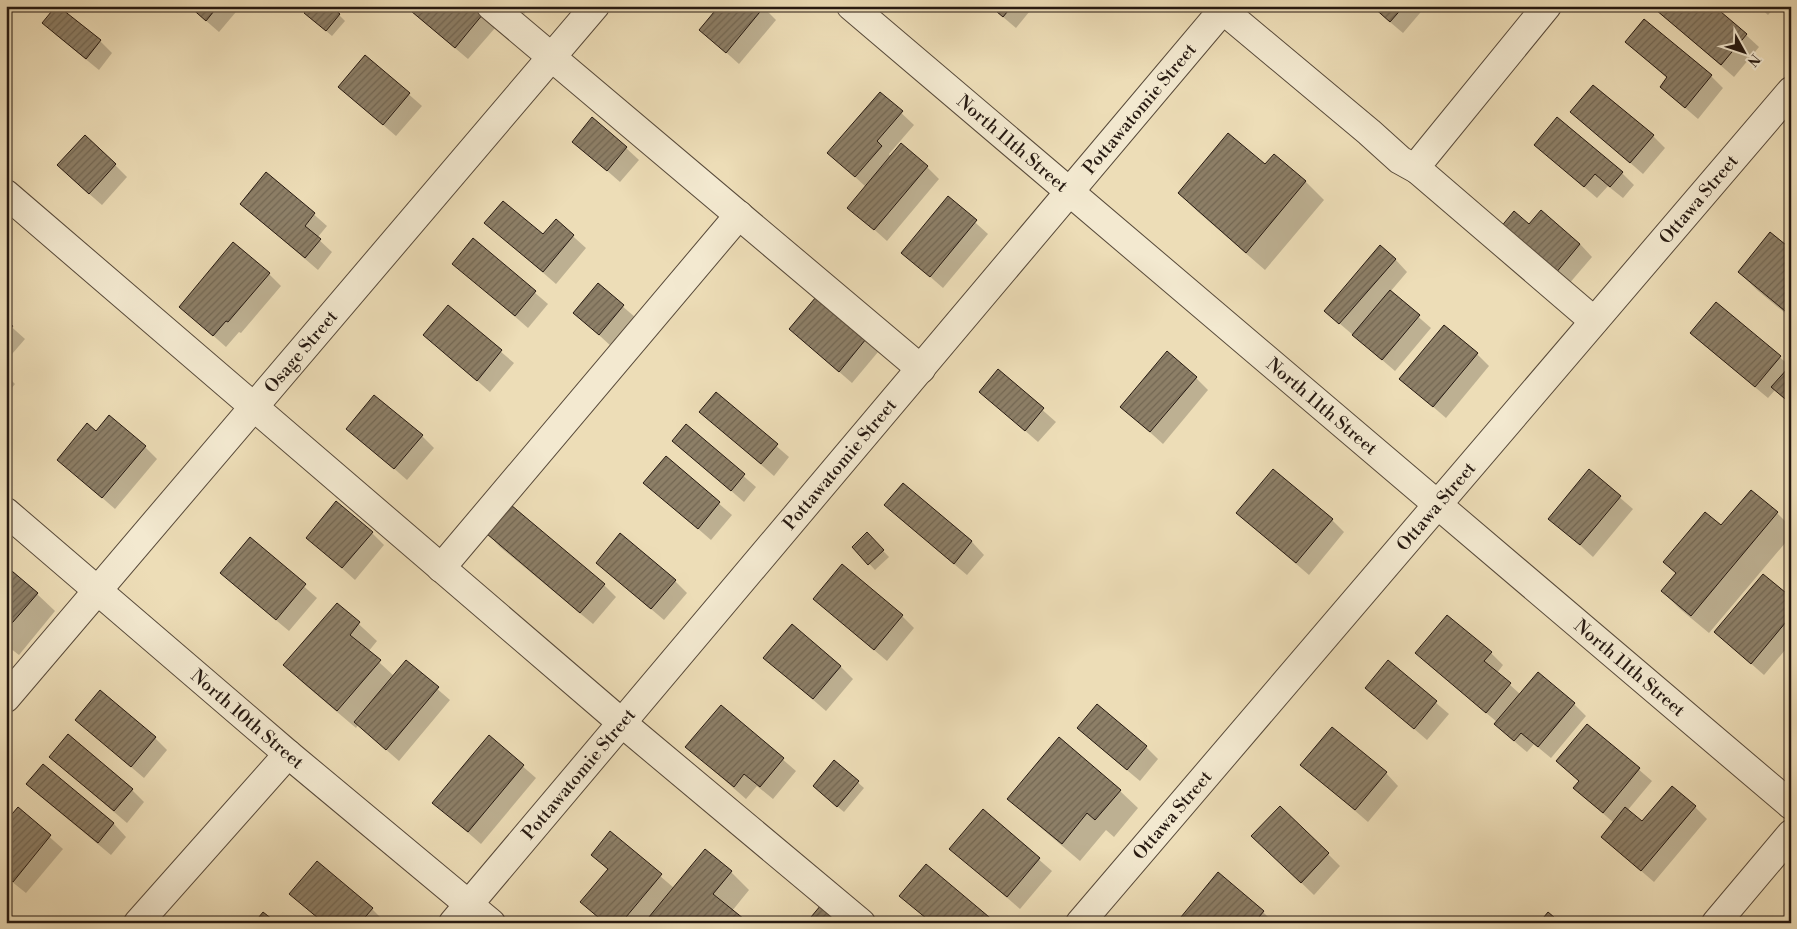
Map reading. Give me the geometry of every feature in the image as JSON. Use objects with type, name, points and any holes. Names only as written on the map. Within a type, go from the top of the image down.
[{"type":"street","points":[[491,6],[921,369]]},
{"type":"street","name":"Osage Street","points":[[6,698],[595,6]]},
{"type":"street","name":"North 11th Street","points":[[851,6],[1791,805]]},
{"type":"street","points":[[1418,170],[1418,163],[1547,6]]},
{"type":"street","points":[[1225,8],[1400,160],[1418,170],[1594,321]]},
{"type":"street","name":"Pottawatomie Street","points":[[460,913],[1225,8]]},
{"type":"street","name":"Ottawa Street","points":[[1080,923],[1791,91]]},
{"type":"street","points":[[6,194],[622,723],[861,923]]},
{"type":"street","points":[[441,568],[739,216]]},
{"type":"street","name":"North 10th Street","points":[[6,512],[288,754],[460,913],[491,923]]},
{"type":"street","points":[[138,923],[288,754]]},
{"type":"street","points":[[1716,923],[1791,834]]},
{"type":"building","points":[[56,6],[101,40],[86,59],[42,23]]},
{"type":"building","points":[[189,6],[218,6],[206,21]]},
{"type":"building","points":[[310,6],[331,6],[340,14],[326,31],[304,13]]},
{"type":"building","points":[[405,6],[474,6],[483,14],[455,48]]},
{"type":"building","points":[[719,6],[764,7],[726,53],[699,30]]},
{"type":"building","points":[[990,6],[1012,6],[1003,17]]},
{"type":"building","points":[[1372,6],[1404,6],[1390,22]]},
{"type":"building","points":[[1659,6],[1714,6],[1747,34],[1721,65],[1656,10]]},
{"type":"building","points":[[1644,19],[1712,75],[1685,108],[1660,87],[1667,77],[1625,42]]},
{"type":"building","points":[[365,55],[410,93],[383,125],[338,87]]},
{"type":"building","points":[[1593,85],[1654,135],[1630,163],[1570,112]]},
{"type":"building","points":[[880,92],[903,111],[877,141],[882,146],[855,177],[827,153]]},
{"type":"building","points":[[592,117],[627,147],[607,171],[572,142]]},
{"type":"building","points":[[1557,117],[1623,172],[1610,187],[1595,174],[1584,187],[1534,145]]},
{"type":"building","points":[[1228,133],[1265,164],[1274,154],[1306,181],[1246,253],[1178,193]]},
{"type":"building","points":[[85,135],[116,164],[89,194],[57,165]]},
{"type":"building","points":[[901,143],[928,166],[874,230],[847,208]]},
{"type":"building","points":[[266,172],[315,213],[305,226],[321,239],[305,258],[240,204]]},
{"type":"building","points":[[948,196],[977,220],[930,277],[901,253]]},
{"type":"building","points":[[503,201],[543,234],[556,219],[574,235],[543,272],[484,223]]},
{"type":"building","points":[[1541,210],[1580,244],[1555,274],[1500,228],[1514,211],[1529,224]]},
{"type":"building","points":[[1770,232],[1791,249],[1791,316],[1738,272]]},
{"type":"building","points":[[473,238],[536,291],[515,316],[452,264]]},
{"type":"building","points":[[233,242],[270,273],[228,322],[226,321],[213,336],[179,307]]},
{"type":"building","points":[[1380,245],[1396,259],[1339,324],[1324,311]]},
{"type":"building","points":[[598,283],[624,305],[599,335],[573,313]]},
{"type":"building","points":[[1390,290],[1420,315],[1382,360],[1352,335]]},
{"type":"building","points":[[816,297],[866,339],[839,372],[789,329]]},
{"type":"building","points":[[1716,302],[1781,356],[1755,387],[1690,333]]},
{"type":"building","points":[[448,305],[502,350],[477,381],[423,335]]},
{"type":"building","points":[[6,320],[13,326],[6,334]]},
{"type":"building","points":[[1444,325],[1478,353],[1433,407],[1399,379]]},
{"type":"building","points":[[1167,351],[1197,377],[1150,432],[1120,407]]},
{"type":"building","points":[[1789,367],[1791,368],[1791,404],[1771,387]]},
{"type":"building","points":[[998,369],[1044,408],[1025,431],[979,392]]},
{"type":"building","points":[[716,392],[778,444],[761,464],[699,412]]},
{"type":"building","points":[[374,395],[423,435],[394,469],[346,429]]},
{"type":"building","points":[[109,415],[146,446],[102,498],[57,460],[87,423],[96,431]]},
{"type":"building","points":[[686,424],[745,474],[731,491],[672,441]]},
{"type":"building","points":[[666,456],[720,502],[698,529],[643,483]]},
{"type":"building","points":[[1273,469],[1333,519],[1296,563],[1236,513]]},
{"type":"building","points":[[1589,469],[1621,496],[1580,545],[1548,519]]},
{"type":"building","points":[[903,483],[972,541],[954,564],[884,505]]},
{"type":"building","points":[[1751,490],[1778,512],[1691,616],[1661,591],[1676,573],[1663,562],[1705,512],[1721,525]]},
{"type":"building","points":[[336,501],[373,532],[342,568],[306,538]]},
{"type":"building","points":[[511,505],[605,584],[580,613],[487,534]]},
{"type":"building","points":[[867,532],[884,550],[868,565],[852,547]]},
{"type":"building","points":[[620,533],[676,580],[651,609],[596,563]]},
{"type":"building","points":[[250,537],[306,584],[276,620],[220,573]]},
{"type":"building","points":[[842,564],[903,615],[874,650],[813,599]]},
{"type":"building","points":[[6,566],[38,593],[6,630]]},
{"type":"building","points":[[1763,574],[1791,597],[1791,616],[1751,664],[1714,632]]},
{"type":"building","points":[[337,603],[360,622],[350,635],[381,660],[337,711],[283,665]]},
{"type":"building","points":[[1447,615],[1492,652],[1484,661],[1511,683],[1486,713],[1415,653]]},
{"type":"building","points":[[792,624],[841,666],[813,699],[763,658]]},
{"type":"building","points":[[406,660],[439,687],[386,750],[354,722]]},
{"type":"building","points":[[1388,660],[1437,701],[1414,729],[1365,688]]},
{"type":"building","points":[[1538,672],[1575,703],[1538,747],[1521,733],[1514,741],[1494,724]]},
{"type":"building","points":[[100,690],[156,737],[131,767],[75,720]]},
{"type":"building","points":[[1097,704],[1147,746],[1127,770],[1077,728]]},
{"type":"building","points":[[721,705],[784,758],[760,787],[744,774],[734,787],[685,747]]},
{"type":"building","points":[[1587,724],[1640,768],[1603,813],[1573,788],[1579,781],[1556,761]]},
{"type":"building","points":[[1332,727],[1387,772],[1355,810],[1300,765]]},
{"type":"building","points":[[68,734],[133,789],[114,811],[49,757]]},
{"type":"building","points":[[489,735],[524,765],[468,832],[432,803]]},
{"type":"building","points":[[1059,737],[1121,790],[1095,820],[1087,813],[1062,844],[1007,799]]},
{"type":"building","points":[[834,760],[859,781],[837,807],[813,786]]},
{"type":"building","points":[[43,764],[114,823],[98,843],[26,784]]},
{"type":"building","points":[[1672,786],[1696,806],[1641,871],[1601,837],[1625,807],[1642,821]]},
{"type":"building","points":[[1280,806],[1329,853],[1301,883],[1251,836]]},
{"type":"building","points":[[18,807],[51,835],[13,882],[6,876],[6,821]]},
{"type":"building","points":[[983,809],[1040,858],[1007,897],[949,849]]},
{"type":"building","points":[[610,831],[662,874],[621,923],[605,923],[580,902],[608,869],[591,855]]},
{"type":"building","points":[[705,849],[732,871],[713,894],[744,919],[740,923],[644,923]]},
{"type":"building","points":[[317,861],[373,908],[360,923],[324,923],[289,894]]},
{"type":"building","points":[[926,864],[995,922],[932,923],[899,896]]},
{"type":"building","points":[[1218,872],[1264,911],[1254,923],[1176,923]]},
{"type":"building","points":[[821,905],[842,923],[806,923]]},
{"type":"building","points":[[263,912],[277,923],[254,923]]},
{"type":"building","points":[[1548,912],[1561,923],[1539,923]]}]
